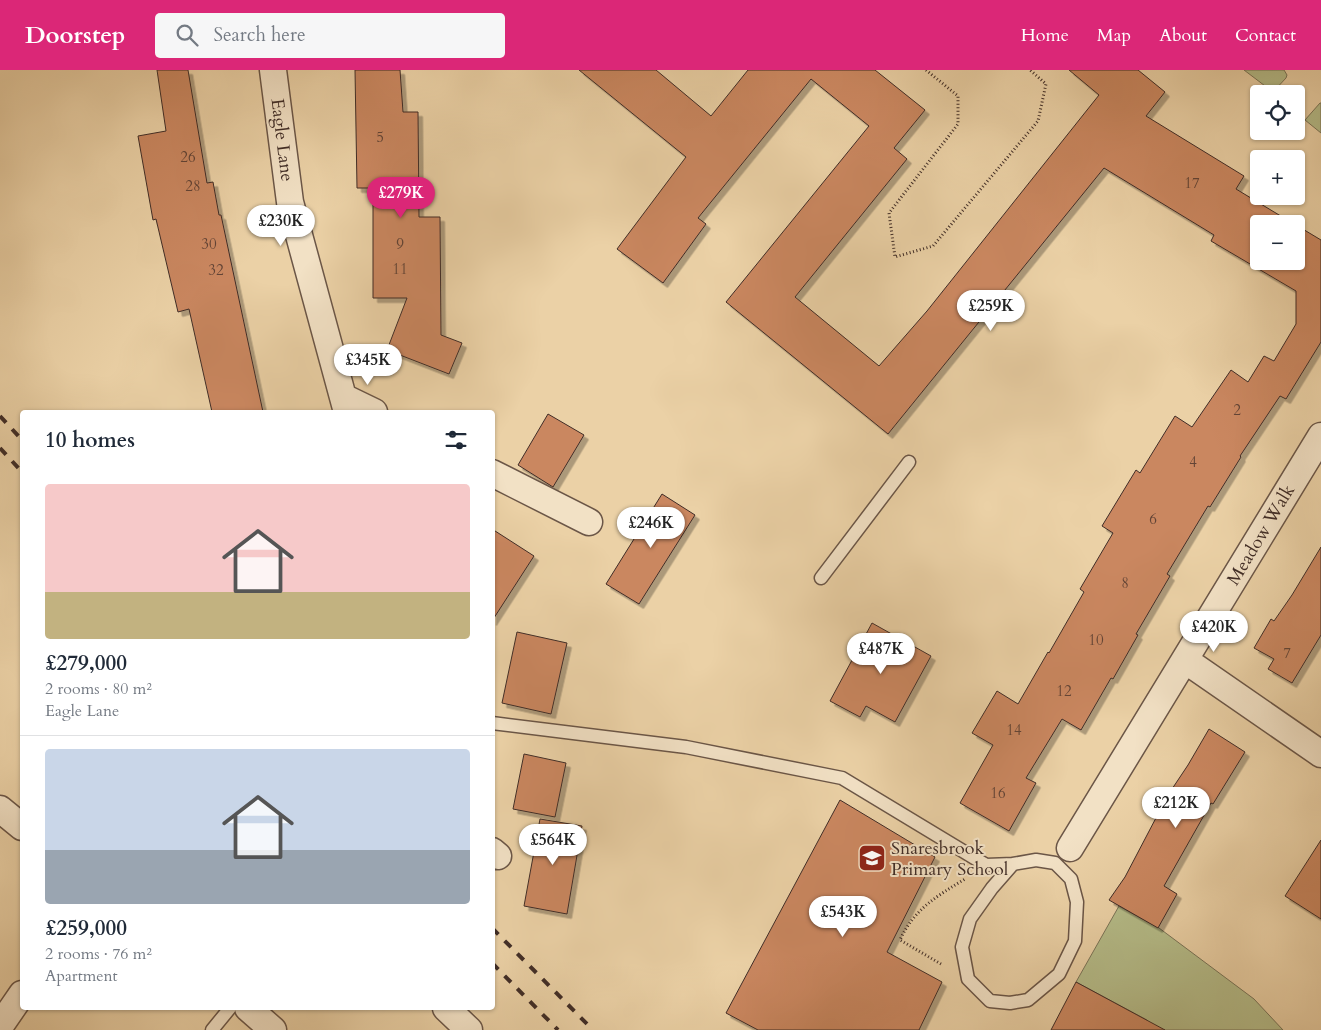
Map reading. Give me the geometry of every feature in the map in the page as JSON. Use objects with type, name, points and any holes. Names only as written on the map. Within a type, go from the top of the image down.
[{"type":"street","name":"Eagle Lane","points":[[273,70],[290,202],[345,405]]},
{"type":"street","points":[[345,405],[366,410]]},
{"type":"street","name":"Meadow Walk","points":[[1063,855],[1185,660],[1321,436]]},
{"type":"street","points":[[495,474],[590,522]]},
{"type":"street","points":[[1185,660],[1321,754]]},
{"type":"street","points":[[0,809],[20,824]]},
{"type":"street","points":[[0,1026],[20,997]]},
{"type":"street","points":[[250,1010],[273,1030]]},
{"type":"street","points":[[448,1010],[469,1030]]},
{"type":"lane","points":[[821,578],[909,462]]},
{"type":"lane","points":[[495,723],[686,748],[842,778],[986,865],[1013,864],[1063,855],[1077,902],[1075,942],[1059,974],[1028,1000],[1010,1003],[990,1001],[968,979],[962,947],[970,919],[992,888],[1013,864]]},
{"type":"lane","points":[[212,1030],[228,1010]]},
{"type":"path","points":[[926,70],[958,96],[958,124],[889,213],[895,257],[933,246],[1038,121],[1046,84],[1030,70]]},
{"type":"path","points":[[968,979],[900,940],[912,918],[934,898],[986,865]]},
{"type":"green space","points":[[1244,70],[1284,70],[1287,75],[1280,85],[1264,85]]},
{"type":"green space","points":[[1320,103],[1321,103],[1321,133],[1305,120]]},
{"type":"green space","points":[[1119,906],[1159,928],[1254,999],[1283,1030],[1142,1030],[1147,1020],[1076,982]]},
{"type":"building","points":[[157,70],[188,70],[207,183],[213,182],[263,410],[212,410],[189,309],[178,312],[156,219],[153,220],[138,136],[166,131]]},
{"type":"building","points":[[355,70],[400,70],[403,112],[418,112],[419,217],[440,217],[441,335],[462,343],[449,374],[387,350],[407,298],[373,298],[373,188],[357,188]]},
{"type":"building","points":[[579,70],[656,70],[711,116],[748,70],[875,70],[925,110],[894,148],[907,159],[795,297],[879,366],[927,311],[1099,95],[1069,70],[1138,70],[1165,92],[1146,116],[1244,176],[1236,189],[1250,197],[1250,205],[1263,205],[1279,215],[1250,215],[1250,264],[1211,241],[1214,235],[1104,168],[888,434],[726,302],[869,126],[811,79],[698,218],[706,224],[663,283],[617,249],[686,157]]},
{"type":"building","points":[[1305,230],[1321,240],[1321,342],[1286,399],[1280,396],[1240,456],[1210,507],[1208,506],[1167,574],[1170,576],[1136,634],[1138,635],[1081,730],[1062,719],[1026,778],[1036,783],[1009,831],[960,803],[993,745],[972,733],[997,691],[1018,704],[1084,592],[1080,589],[1113,533],[1102,526],[1136,470],[1140,473],[1175,416],[1192,427],[1231,370],[1248,382],[1264,356],[1274,361],[1296,324],[1296,291],[1260,270],[1305,270]]},
{"type":"building","points":[[548,414],[584,435],[553,487],[518,465]]},
{"type":"building","points":[[662,494],[695,515],[639,604],[606,584]]},
{"type":"building","points":[[495,531],[534,556],[495,616]]},
{"type":"building","points":[[1321,547],[1321,635],[1292,683],[1268,669],[1274,659],[1254,648],[1271,619],[1274,621],[1292,595]]},
{"type":"building","points":[[872,623],[931,656],[895,722],[866,706],[860,717],[830,701]]},
{"type":"building","points":[[517,632],[567,643],[551,714],[502,703]]},
{"type":"building","points":[[1209,729],[1245,752],[1213,804],[1211,803],[1164,886],[1177,894],[1158,928],[1109,900],[1125,877],[1168,795]]},
{"type":"building","points":[[524,754],[566,763],[555,817],[513,809]]},
{"type":"building","points":[[840,800],[935,857],[887,952],[942,982],[919,1030],[758,1030],[726,1013]]},
{"type":"building","points":[[540,819],[582,826],[567,914],[524,906]]},
{"type":"building","points":[[1321,840],[1321,919],[1285,896]]},
{"type":"building","points":[[1076,982],[1165,1030],[1051,1030]]},
{"type":"railway","points":[[0,416],[20,438]]},
{"type":"railway","points":[[0,448],[20,470]]},
{"type":"railway","points":[[495,931],[593,1030]]},
{"type":"railway","points":[[495,966],[558,1030]]},
{"type":"place","name":"Snaresbrook Primary School","points":[[872,858]]}]
